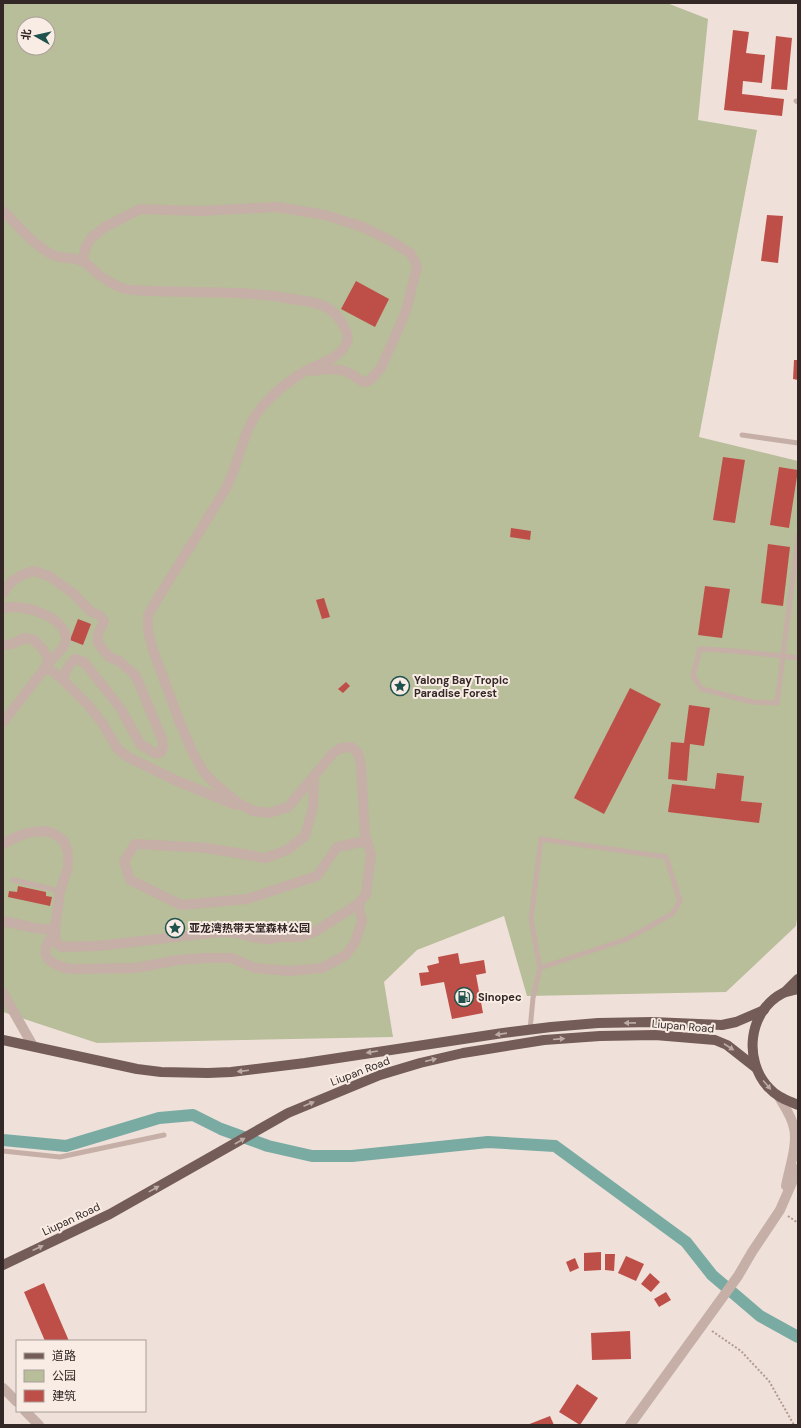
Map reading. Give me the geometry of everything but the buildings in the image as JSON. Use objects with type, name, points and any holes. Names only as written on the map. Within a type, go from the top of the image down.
[{"type":"main road","points":[[798,979],[773,1000],[764,1010],[752,1037],[752,1052],[755,1067],[761,1078],[769,1089],[779,1097],[798,1105]]},
{"type":"main road","points":[[783,993],[798,989]]},
{"type":"main road","name":"Liupan Road","points":[[3,1040],[137,1069],[161,1072],[208,1073],[231,1072],[304,1063],[530,1030],[598,1023],[652,1022],[722,1025],[736,1022],[764,1010]]},
{"type":"main road","name":"Liupan Road","points":[[3,1265],[110,1214],[288,1113],[380,1075],[420,1063],[463,1053],[544,1040],[600,1036],[655,1035],[715,1040],[727,1045],[755,1067]]},
{"type":"street","points":[[83,261],[85,249],[91,238],[105,227],[140,209],[199,211],[277,207],[306,211],[325,215],[363,227],[391,241],[411,254],[417,266],[406,311],[381,368],[375,375],[365,382],[358,380],[351,374],[328,369],[302,373]]},
{"type":"street","points":[[3,210],[23,232],[51,254],[59,257],[83,261],[101,276],[126,289],[179,292],[256,293],[311,302],[328,308],[342,322],[347,332],[348,341],[342,350],[329,360],[302,373],[267,401],[248,426],[227,486],[148,615],[148,631],[153,650],[180,723],[203,771],[212,781],[238,803],[253,811]]},
{"type":"street","points":[[3,593],[11,582],[22,575],[34,571],[49,576],[74,594],[90,611],[100,616],[104,621],[98,634],[98,643],[109,657],[119,661],[136,676],[162,739],[163,747],[161,752],[156,754],[140,744],[121,709],[84,662],[75,659],[70,663],[66,668],[63,680]]},
{"type":"street","points":[[3,609],[14,606],[40,612],[49,617],[65,634],[65,643],[3,722]]},
{"type":"street","points":[[3,645],[12,644],[24,638],[34,640],[44,649],[47,664],[96,714],[117,748],[126,756],[197,790],[253,811],[269,813],[288,807],[333,753],[341,748],[351,747],[358,753],[361,765],[366,841],[371,855],[366,894],[358,904],[316,931],[299,937],[279,937],[270,939],[257,938],[231,932],[210,933],[70,948],[62,947],[56,943],[55,930],[60,891],[68,867],[68,853],[64,841],[53,833],[43,831],[27,833],[3,844]]},
{"type":"street","points":[[314,776],[313,806],[305,836],[287,850],[265,858],[207,848],[135,844],[124,861],[130,880],[181,905],[247,899],[317,876],[337,847],[366,841]]},
{"type":"street","points":[[55,930],[48,941],[45,953],[48,960],[70,970],[136,968],[178,960],[232,958],[255,968],[289,971],[322,968],[346,956],[355,942],[362,921],[358,904]]},
{"type":"street","points":[[3,921],[40,929],[55,930]]},
{"type":"street","points":[[3,993],[33,1046]]},
{"type":"street","points":[[779,1097],[791,1118],[796,1140],[780,1210]]},
{"type":"street","points":[[630,1425],[738,1276],[780,1210],[798,1169]]},
{"type":"street","points":[[3,1388],[16,1401]]},
{"type":"street","points":[[27,1412],[39,1425]]},
{"type":"lane","points":[[742,435],[798,442]]},
{"type":"lane","points":[[798,536],[783,656],[776,702],[753,702],[702,688],[692,676],[700,649],[726,650],[783,656],[798,658]]},
{"type":"lane","points":[[530,1030],[533,998],[540,968],[531,919],[541,839],[666,857],[680,900],[672,914],[627,939],[540,968]]},
{"type":"lane","points":[[13,880],[60,891]]},
{"type":"lane","points":[[3,1151],[60,1157],[164,1135]]},
{"type":"path","points":[[702,1325],[741,1351],[769,1381],[794,1425]]},
{"type":"green space","name":"Yalong Bay Tropic Paradise Forest","points":[[3,3],[667,3],[708,19],[698,120],[757,130],[699,437],[798,461],[798,911],[796,926],[726,992],[527,996],[504,916],[417,950],[384,982],[393,1037],[97,1043],[3,1012]]},
{"type":"waterway","points":[[3,1140],[66,1146],[159,1118],[193,1115],[221,1129],[268,1146],[312,1156],[352,1156],[488,1142],[555,1146],[686,1242],[712,1275],[760,1316],[798,1337]]},
{"type":"place","name":"Yalong Bay Tropic Paradise Forest","points":[[400,686]]},
{"type":"place","name":"亚龙湾热带天堂森林公园","points":[[175,928]]},
{"type":"place","name":"Sinopec","points":[[464,997]]}]
